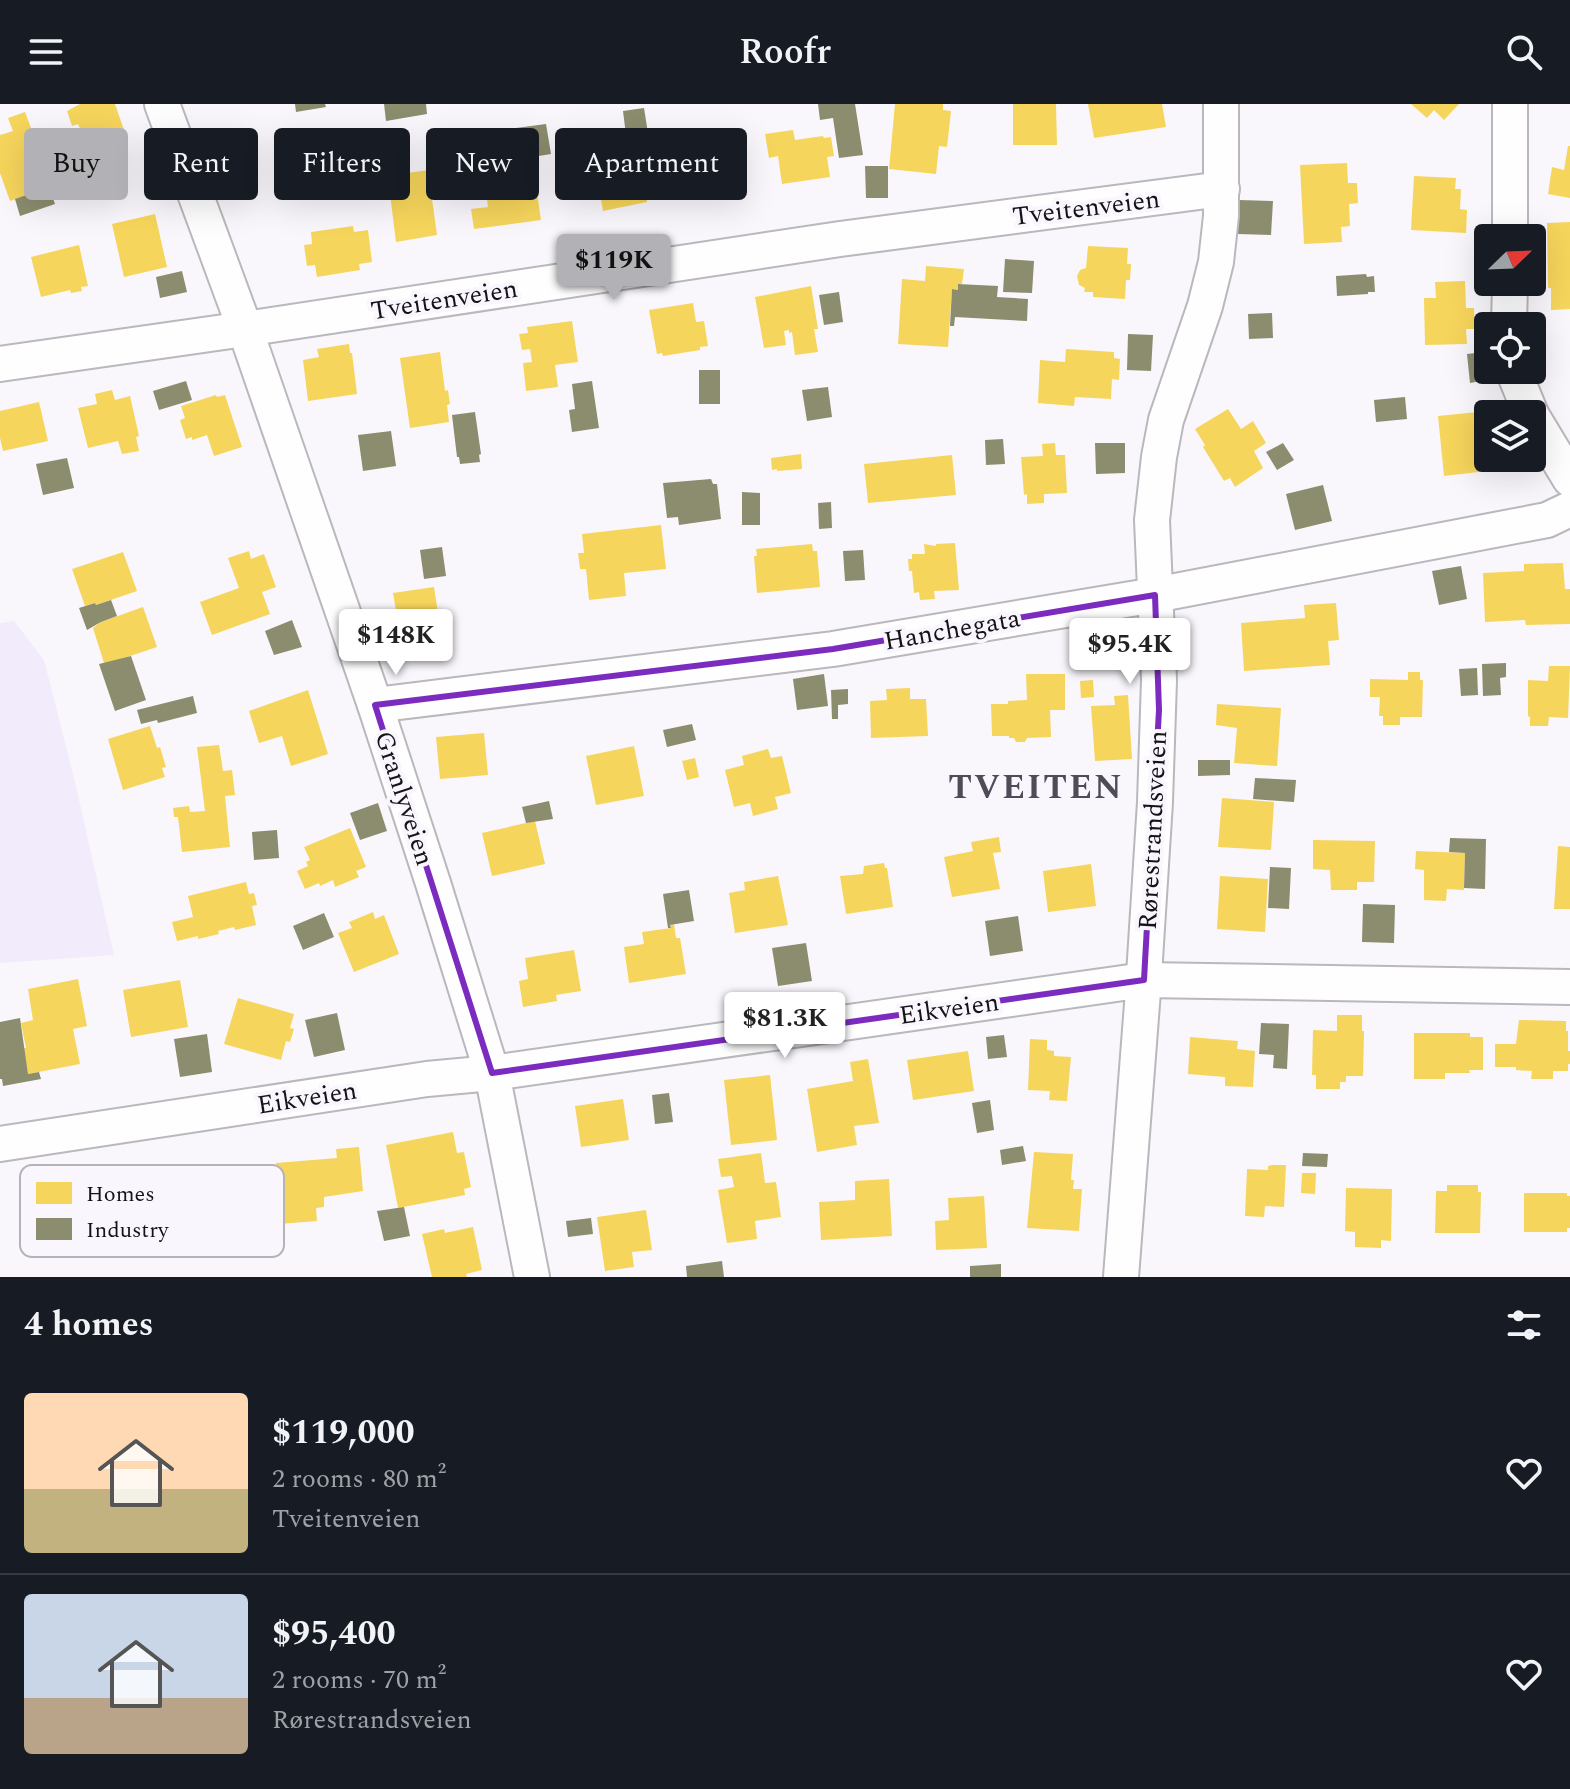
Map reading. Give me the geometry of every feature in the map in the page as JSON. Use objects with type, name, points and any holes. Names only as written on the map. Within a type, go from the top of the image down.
[{"type":"street","name":"Granlyveien","points":[[162,104],[245,329],[375,705],[492,1073],[532,1277]]},
{"type":"street","name":"Rørestrandsveien","points":[[1121,1277],[1144,980],[1159,710],[1152,520],[1159,457],[1171,403],[1212,283],[1219,241],[1221,104]]},
{"type":"street","points":[[1510,104],[1510,224]]},
{"type":"street","name":"Tveitenveien","points":[[0,364],[825,241],[1222,189]]},
{"type":"street","points":[[1546,439],[1570,479]]},
{"type":"street","name":"Hanchegata","points":[[375,705],[833,649],[1155,595],[1547,520],[1570,509]]},
{"type":"street","name":"Eikveien","points":[[0,1144],[427,1079],[492,1073],[1144,980],[1570,987]]},
{"type":"highlighted area","points":[[1155,595],[1159,710],[1144,980],[492,1073],[375,705],[833,649]]},
{"type":"shaded area","points":[[14,621],[44,660],[114,955],[0,963],[0,623]]},
{"type":"building: Homes","points":[[80,104],[115,104],[123,128],[72,126],[67,111]]},
{"type":"building: Homes","points":[[895,104],[943,104],[943,110],[951,111],[947,147],[939,146],[936,174],[889,169]]},
{"type":"building: Homes","points":[[1013,104],[1056,104],[1057,145],[1013,145]]},
{"type":"building: Homes","points":[[1088,104],[1162,104],[1166,127],[1094,138]]},
{"type":"building: Homes","points":[[1411,104],[1459,104],[1444,120],[1434,110],[1427,118]]},
{"type":"building: Homes","points":[[25,112],[31,128],[24,128],[24,196],[10,201],[0,173],[0,135],[13,131],[8,118]]},
{"type":"building: Homes","points":[[793,130],[795,140],[831,137],[834,156],[827,157],[830,177],[782,184],[778,156],[769,158],[765,134]]},
{"type":"building: Homes","points":[[1568,146],[1570,198],[1548,194],[1552,167],[1564,170]]},
{"type":"building: Homes","points":[[1347,163],[1348,183],[1357,183],[1358,203],[1349,204],[1350,226],[1341,227],[1342,242],[1304,244],[1300,165]]},
{"type":"building: Homes","points":[[426,170],[426,200],[432,200],[437,235],[396,242],[391,200],[410,200],[410,173]]},
{"type":"building: Homes","points":[[1414,176],[1456,178],[1455,189],[1461,189],[1460,209],[1467,210],[1466,233],[1411,230]]},
{"type":"building: Homes","points":[[487,200],[538,200],[541,220],[474,229],[471,209],[488,207]]},
{"type":"building: Homes","points":[[601,200],[647,200],[647,202],[603,211]]},
{"type":"building: Homes","points":[[155,214],[167,267],[124,277],[112,224]]},
{"type":"building: Homes","points":[[1570,222],[1570,309],[1551,310],[1547,223]]},
{"type":"building: Homes","points":[[353,226],[354,232],[368,230],[372,262],[359,264],[360,270],[317,277],[315,265],[307,266],[304,245],[312,244],[311,232]]},
{"type":"building: Homes","points":[[79,245],[88,286],[81,287],[82,291],[71,293],[70,290],[41,297],[31,257]]},
{"type":"building: Homes","points":[[1088,246],[1128,248],[1127,264],[1131,264],[1125,299],[1093,297],[1093,292],[1084,292],[1085,288],[1079,285],[1077,276],[1080,270],[1086,268]]},
{"type":"building: Homes","points":[[926,266],[964,269],[962,284],[958,284],[958,290],[952,289],[948,347],[898,344],[902,279],[925,281]]},
{"type":"building: Homes","points":[[1465,281],[1466,308],[1474,308],[1474,312],[1474,329],[1466,329],[1467,344],[1425,345],[1424,298],[1436,298],[1435,282]]},
{"type":"building: Homes","points":[[811,286],[818,329],[814,329],[818,352],[795,355],[792,332],[789,333],[789,330],[784,331],[786,345],[764,348],[755,297]]},
{"type":"building: Homes","points":[[693,303],[696,322],[704,321],[708,346],[663,356],[662,353],[657,354],[649,310]]},
{"type":"building: Homes","points":[[572,321],[578,362],[555,365],[558,387],[526,391],[523,363],[532,362],[530,349],[522,350],[519,334],[528,333],[527,327]]},
{"type":"building: Homes","points":[[349,344],[357,394],[308,401],[303,360],[319,357],[317,349]]},
{"type":"building: Homes","points":[[1066,349],[1114,352],[1114,358],[1120,359],[1119,380],[1112,379],[1111,399],[1075,397],[1074,406],[1038,403],[1040,360],[1065,362]]},
{"type":"building: Homes","points":[[440,352],[445,391],[448,390],[450,404],[447,405],[449,422],[410,428],[400,358]]},
{"type":"building: Homes","points":[[112,390],[115,400],[130,396],[139,436],[136,437],[139,451],[122,454],[118,441],[88,448],[78,408],[97,404],[95,394]]},
{"type":"building: Homes","points":[[225,395],[242,447],[214,456],[207,435],[186,439],[180,420],[185,418],[181,406]]},
{"type":"building: Homes","points":[[39,402],[48,441],[3,451],[0,411]]},
{"type":"building: Homes","points":[[1228,409],[1241,429],[1253,421],[1266,443],[1254,451],[1263,468],[1235,487],[1230,478],[1224,481],[1195,429]]},
{"type":"building: Homes","points":[[1474,412],[1474,472],[1478,472],[1444,476],[1438,416]]},
{"type":"building: Homes","points":[[1055,443],[1056,455],[1065,455],[1067,493],[1044,494],[1044,503],[1027,504],[1021,457],[1043,456],[1042,444]]},
{"type":"building: Homes","points":[[801,454],[802,469],[772,470],[771,458]]},
{"type":"building: Homes","points":[[952,455],[956,495],[868,503],[864,464]]},
{"type":"building: Homes","points":[[661,525],[666,569],[624,573],[626,596],[589,600],[586,569],[580,569],[578,553],[584,553],[582,534]]},
{"type":"building: Homes","points":[[955,543],[959,590],[934,591],[935,599],[920,600],[919,592],[914,593],[908,559],[912,559],[912,554],[925,554],[924,544]]},
{"type":"building: Homes","points":[[812,544],[813,551],[817,551],[820,587],[757,593],[756,549]]},
{"type":"building: Homes","points":[[249,551],[251,559],[264,554],[276,587],[262,592],[270,614],[212,635],[200,602],[239,588],[228,558]]},
{"type":"building: Homes","points":[[123,552],[137,591],[85,606],[72,569]]},
{"type":"building: Homes","points":[[1563,563],[1565,589],[1570,589],[1570,624],[1526,625],[1525,620],[1485,622],[1483,573],[1524,571],[1524,564]]},
{"type":"building: Homes","points":[[434,587],[442,638],[428,640],[428,646],[395,648],[392,630],[399,628],[393,593]]},
{"type":"building: Homes","points":[[1336,603],[1339,640],[1328,641],[1330,665],[1244,671],[1241,623],[1305,618],[1304,605]]},
{"type":"building: Homes","points":[[143,607],[157,647],[104,663],[93,628],[101,622]]},
{"type":"building: Homes","points":[[1131,627],[1135,646],[1122,649],[1117,630]]},
{"type":"building: Homes","points":[[1549,666],[1570,666],[1568,718],[1549,717],[1548,726],[1530,726],[1528,680],[1548,681]]},
{"type":"building: Homes","points":[[1408,672],[1420,672],[1420,680],[1423,680],[1422,717],[1400,717],[1400,725],[1383,725],[1383,716],[1379,716],[1380,697],[1370,697],[1370,679],[1408,680]]},
{"type":"building: Homes","points":[[1026,674],[1065,674],[1065,710],[1050,710],[1051,737],[1027,738],[1025,742],[1016,742],[1009,736],[992,736],[991,704],[1027,700]]},
{"type":"building: Homes","points":[[1093,680],[1094,697],[1081,698],[1080,681]]},
{"type":"building: Homes","points":[[910,688],[910,699],[926,699],[928,736],[871,738],[870,701],[887,700],[886,689]]},
{"type":"building: Homes","points":[[308,690],[328,754],[291,766],[282,736],[259,743],[249,711]]},
{"type":"building: Homes","points":[[1128,695],[1132,759],[1095,761],[1091,706],[1115,705],[1114,696]]},
{"type":"building: Homes","points":[[1217,704],[1281,708],[1277,766],[1234,763],[1237,728],[1216,725]]},
{"type":"building: Homes","points":[[150,726],[166,767],[162,768],[165,777],[123,790],[108,739]]},
{"type":"building: Homes","points":[[484,733],[488,775],[440,779],[436,737]]},
{"type":"building: Homes","points":[[219,745],[223,771],[232,770],[235,795],[225,796],[230,847],[182,852],[178,817],[174,817],[173,808],[189,806],[190,812],[205,811],[197,747]]},
{"type":"building: Homes","points":[[634,746],[644,796],[596,805],[586,756]]},
{"type":"building: Homes","points":[[768,749],[771,758],[782,756],[791,793],[775,797],[778,809],[753,816],[750,803],[734,807],[725,770],[744,765],[742,756]]},
{"type":"building: Homes","points":[[695,758],[699,777],[687,780],[682,761]]},
{"type":"building: Homes","points":[[1222,798],[1274,802],[1271,850],[1218,847]]},
{"type":"building: Homes","points":[[535,821],[545,864],[492,876],[482,833]]},
{"type":"building: Homes","points":[[350,828],[366,867],[356,871],[359,877],[335,887],[333,880],[305,889],[297,871],[308,866],[306,862],[310,860],[304,847]]},
{"type":"building: Homes","points":[[999,837],[1001,852],[993,853],[1000,889],[952,897],[944,857],[973,851],[971,842]]},
{"type":"building: Homes","points":[[1313,840],[1375,841],[1374,882],[1357,882],[1357,890],[1331,890],[1330,870],[1313,869]]},
{"type":"building: Homes","points":[[1558,846],[1570,847],[1570,909],[1554,909]]},
{"type":"building: Homes","points":[[1416,851],[1465,853],[1464,890],[1447,889],[1446,901],[1424,900],[1424,870],[1415,869]]},
{"type":"building: Homes","points":[[884,863],[893,907],[846,914],[840,876],[863,874],[864,866]]},
{"type":"building: Homes","points":[[1091,864],[1096,906],[1048,912],[1043,871]]},
{"type":"building: Homes","points":[[778,876],[788,925],[735,933],[729,893],[745,890],[744,882]]},
{"type":"building: Homes","points":[[1220,876],[1268,879],[1265,932],[1217,929]]},
{"type":"building: Homes","points":[[246,882],[249,894],[254,893],[257,905],[252,906],[256,925],[235,930],[234,927],[218,931],[219,934],[177,941],[172,922],[193,917],[188,896]]},
{"type":"building: Homes","points":[[373,912],[375,919],[384,915],[399,954],[354,972],[338,933],[352,928],[349,922]]},
{"type":"building: Homes","points":[[674,924],[676,938],[680,938],[686,974],[629,983],[624,947],[644,944],[642,932],[671,928],[670,925]]},
{"type":"building: Homes","points":[[574,950],[581,991],[556,995],[557,1001],[523,1007],[519,981],[528,979],[525,958]]},
{"type":"building: Homes","points":[[78,979],[87,1026],[73,1029],[80,1064],[28,1074],[21,1023],[33,1020],[28,989]]},
{"type":"building: Homes","points":[[180,980],[188,1027],[131,1037],[123,990]]},
{"type":"building: Homes","points":[[238,998],[294,1014],[290,1028],[294,1029],[290,1042],[286,1041],[281,1060],[224,1044]]},
{"type":"building: Homes","points":[[1337,1015],[1362,1015],[1363,1076],[1346,1076],[1346,1082],[1340,1082],[1340,1089],[1316,1089],[1316,1075],[1312,1075],[1313,1030],[1337,1031]]},
{"type":"building: Homes","points":[[1519,1020],[1566,1021],[1570,1051],[1568,1071],[1553,1071],[1553,1079],[1531,1079],[1532,1071],[1495,1067],[1495,1044],[1516,1044]]},
{"type":"building: Homes","points":[[1414,1033],[1470,1033],[1470,1037],[1483,1037],[1483,1070],[1445,1073],[1445,1079],[1414,1079]]},
{"type":"building: Homes","points":[[1190,1037],[1238,1041],[1237,1049],[1255,1051],[1253,1087],[1225,1086],[1225,1077],[1188,1074]]},
{"type":"building: Homes","points":[[1030,1039],[1047,1040],[1047,1050],[1054,1051],[1054,1056],[1071,1057],[1067,1101],[1049,1100],[1050,1091],[1028,1090]]},
{"type":"building: Homes","points":[[968,1051],[974,1091],[913,1100],[907,1060]]},
{"type":"building: Homes","points":[[868,1059],[879,1123],[854,1126],[857,1145],[817,1152],[807,1089],[853,1081],[850,1062]]},
{"type":"building: Homes","points":[[770,1075],[777,1140],[731,1145],[724,1080]]},
{"type":"building: Homes","points":[[623,1099],[629,1140],[581,1147],[575,1106]]},
{"type":"building: Homes","points":[[453,1132],[457,1153],[464,1152],[471,1187],[464,1189],[465,1195],[398,1208],[386,1145]]},
{"type":"building: Homes","points":[[359,1147],[363,1191],[324,1197],[324,1207],[316,1208],[317,1221],[284,1224],[284,1165],[276,1163],[337,1158],[336,1149]]},
{"type":"building: Homes","points":[[1034,1152],[1073,1154],[1073,1189],[1082,1189],[1079,1231],[1027,1228]]},
{"type":"building: Homes","points":[[761,1153],[765,1183],[776,1182],[781,1217],[755,1221],[757,1239],[727,1243],[718,1190],[734,1187],[732,1176],[721,1177],[718,1159]]},
{"type":"building: Homes","points":[[1286,1165],[1284,1207],[1265,1206],[1264,1217],[1245,1216],[1247,1169],[1268,1170],[1268,1166]]},
{"type":"building: Homes","points":[[1302,1173],[1316,1173],[1315,1194],[1301,1193]]},
{"type":"building: Homes","points":[[889,1179],[892,1236],[821,1240],[819,1202],[855,1200],[855,1181]]},
{"type":"building: Homes","points":[[1447,1185],[1478,1185],[1478,1192],[1481,1192],[1480,1233],[1435,1233],[1436,1191],[1447,1191]]},
{"type":"building: Homes","points":[[1346,1188],[1392,1189],[1391,1241],[1381,1240],[1381,1248],[1355,1247],[1355,1232],[1345,1231]]},
{"type":"building: Homes","points":[[1524,1193],[1567,1193],[1570,1196],[1570,1228],[1567,1232],[1524,1232]]},
{"type":"building: Homes","points":[[984,1196],[987,1248],[936,1250],[935,1221],[949,1220],[948,1198]]},
{"type":"building: Homes","points":[[646,1210],[652,1250],[632,1252],[634,1267],[605,1271],[597,1217]]},
{"type":"building: Homes","points":[[473,1227],[482,1270],[466,1274],[467,1277],[432,1277],[422,1234]]},
{"type":"building: Industry","points":[[295,104],[325,104],[326,107],[296,112]]},
{"type":"building: Industry","points":[[384,104],[426,104],[427,114],[386,121]]},
{"type":"building: Industry","points":[[818,104],[855,104],[863,155],[839,158],[833,118],[820,120]]},
{"type":"building: Industry","points":[[644,108],[647,128],[625,128],[623,111]]},
{"type":"building: Industry","points":[[546,124],[551,154],[539,156],[539,128],[516,128]]},
{"type":"building: Industry","points":[[865,166],[888,166],[888,198],[866,198]]},
{"type":"building: Industry","points":[[24,196],[24,200],[54,200],[55,204],[20,216],[15,199]]},
{"type":"building: Industry","points":[[1239,200],[1273,201],[1271,235],[1238,234]]},
{"type":"building: Industry","points":[[1005,259],[1034,261],[1032,293],[1003,292]]},
{"type":"building: Industry","points":[[182,271],[187,292],[160,298],[156,277]]},
{"type":"building: Industry","points":[[1366,274],[1367,277],[1374,276],[1375,292],[1337,296],[1336,276]]},
{"type":"building: Industry","points":[[958,284],[998,286],[997,297],[1028,299],[1027,321],[955,317],[954,326],[950,326],[952,289],[958,290]]},
{"type":"building: Industry","points":[[839,292],[843,322],[824,325],[819,295]]},
{"type":"building: Industry","points":[[1272,313],[1273,338],[1249,339],[1248,314]]},
{"type":"building: Industry","points":[[1128,334],[1153,335],[1151,371],[1127,370]]},
{"type":"building: Industry","points":[[1474,353],[1474,382],[1470,383],[1467,354]]},
{"type":"building: Industry","points":[[699,370],[720,370],[720,404],[699,404]]},
{"type":"building: Industry","points":[[186,381],[192,400],[159,410],[153,391]]},
{"type":"building: Industry","points":[[592,381],[599,428],[572,432],[569,410],[575,409],[572,384]]},
{"type":"building: Industry","points":[[828,387],[832,417],[807,421],[802,390]]},
{"type":"building: Industry","points":[[1405,397],[1407,419],[1376,422],[1374,400]]},
{"type":"building: Industry","points":[[475,412],[480,462],[460,464],[452,415]]},
{"type":"building: Industry","points":[[391,431],[396,466],[363,471],[358,435]]},
{"type":"building: Industry","points":[[1003,439],[1005,464],[986,465],[985,440]]},
{"type":"building: Industry","points":[[1095,443],[1125,443],[1125,473],[1096,474]]},
{"type":"building: Industry","points":[[1283,443],[1294,460],[1277,470],[1266,452]]},
{"type":"building: Industry","points":[[67,458],[74,488],[43,495],[36,464]]},
{"type":"building: Industry","points":[[711,479],[713,484],[717,484],[721,519],[679,525],[678,517],[667,518],[663,483]]},
{"type":"building: Industry","points":[[1323,485],[1332,521],[1295,530],[1286,494]]},
{"type":"building: Industry","points":[[742,492],[760,493],[760,525],[742,525]]},
{"type":"building: Industry","points":[[831,502],[832,528],[819,529],[818,503]]},
{"type":"building: Industry","points":[[442,547],[446,576],[424,579],[420,550]]},
{"type":"building: Industry","points":[[863,550],[865,580],[845,581],[843,551]]},
{"type":"building: Industry","points":[[1461,566],[1467,599],[1439,605],[1432,571]]},
{"type":"building: Industry","points":[[111,600],[117,616],[87,630],[79,608]]},
{"type":"building: Industry","points":[[292,620],[302,647],[274,655],[265,631]]},
{"type":"building: Industry","points":[[131,656],[146,700],[115,711],[99,664]]},
{"type":"building: Industry","points":[[1506,663],[1506,677],[1500,678],[1501,695],[1483,696],[1482,664]]},
{"type":"building: Industry","points":[[1477,668],[1478,695],[1461,696],[1459,669]]},
{"type":"building: Industry","points":[[824,674],[828,706],[797,710],[793,679]]},
{"type":"building: Industry","points":[[848,689],[848,704],[838,705],[838,719],[832,719],[831,690]]},
{"type":"building: Industry","points":[[193,696],[197,713],[141,724],[137,710]]},
{"type":"building: Industry","points":[[692,724],[696,740],[667,747],[663,730]]},
{"type":"building: Industry","points":[[1198,760],[1230,760],[1230,775],[1198,776]]},
{"type":"building: Industry","points":[[1255,778],[1296,780],[1294,802],[1253,799]]},
{"type":"building: Industry","points":[[549,801],[553,819],[526,823],[522,807]]},
{"type":"building: Industry","points":[[378,803],[387,831],[360,840],[350,813]]},
{"type":"building: Industry","points":[[277,830],[279,858],[254,860],[252,832]]},
{"type":"building: Industry","points":[[1450,838],[1486,839],[1485,889],[1464,888],[1465,853],[1449,852]]},
{"type":"building: Industry","points":[[1270,867],[1291,868],[1289,909],[1268,908]]},
{"type":"building: Industry","points":[[689,890],[694,921],[668,928],[663,894]]},
{"type":"building: Industry","points":[[1363,904],[1395,905],[1394,943],[1362,942]]},
{"type":"building: Industry","points":[[324,913],[334,937],[303,950],[293,926]]},
{"type":"building: Industry","points":[[1018,916],[1023,951],[990,956],[985,921]]},
{"type":"building: Industry","points":[[806,943],[812,981],[778,986],[772,948]]},
{"type":"building: Industry","points":[[337,1013],[345,1050],[314,1057],[305,1020]]},
{"type":"building: Industry","points":[[20,1018],[28,1074],[39,1072],[41,1079],[3,1086],[0,1079],[0,1022]]},
{"type":"building: Industry","points":[[1261,1023],[1289,1024],[1287,1069],[1273,1068],[1274,1055],[1259,1054]]},
{"type":"building: Industry","points":[[207,1034],[212,1072],[180,1077],[174,1039]]},
{"type":"building: Industry","points":[[1004,1035],[1007,1057],[988,1059],[986,1037]]},
{"type":"building: Industry","points":[[669,1093],[673,1122],[655,1124],[652,1095]]},
{"type":"building: Industry","points":[[990,1100],[994,1130],[977,1133],[972,1103]]},
{"type":"building: Industry","points":[[1023,1146],[1026,1161],[1002,1165],[1000,1150]]},
{"type":"building: Industry","points":[[1303,1153],[1328,1154],[1327,1167],[1302,1166]]},
{"type":"building: Industry","points":[[404,1207],[410,1236],[384,1241],[377,1211]]},
{"type":"building: Industry","points":[[591,1218],[593,1234],[568,1237],[566,1221]]},
{"type":"building: Industry","points":[[722,1261],[724,1277],[687,1277],[686,1266]]},
{"type":"building: Industry","points":[[1001,1264],[1001,1277],[970,1277],[970,1266]]},
{"type":"district","name":"TVEITEN","points":[[1036,786]]}]
